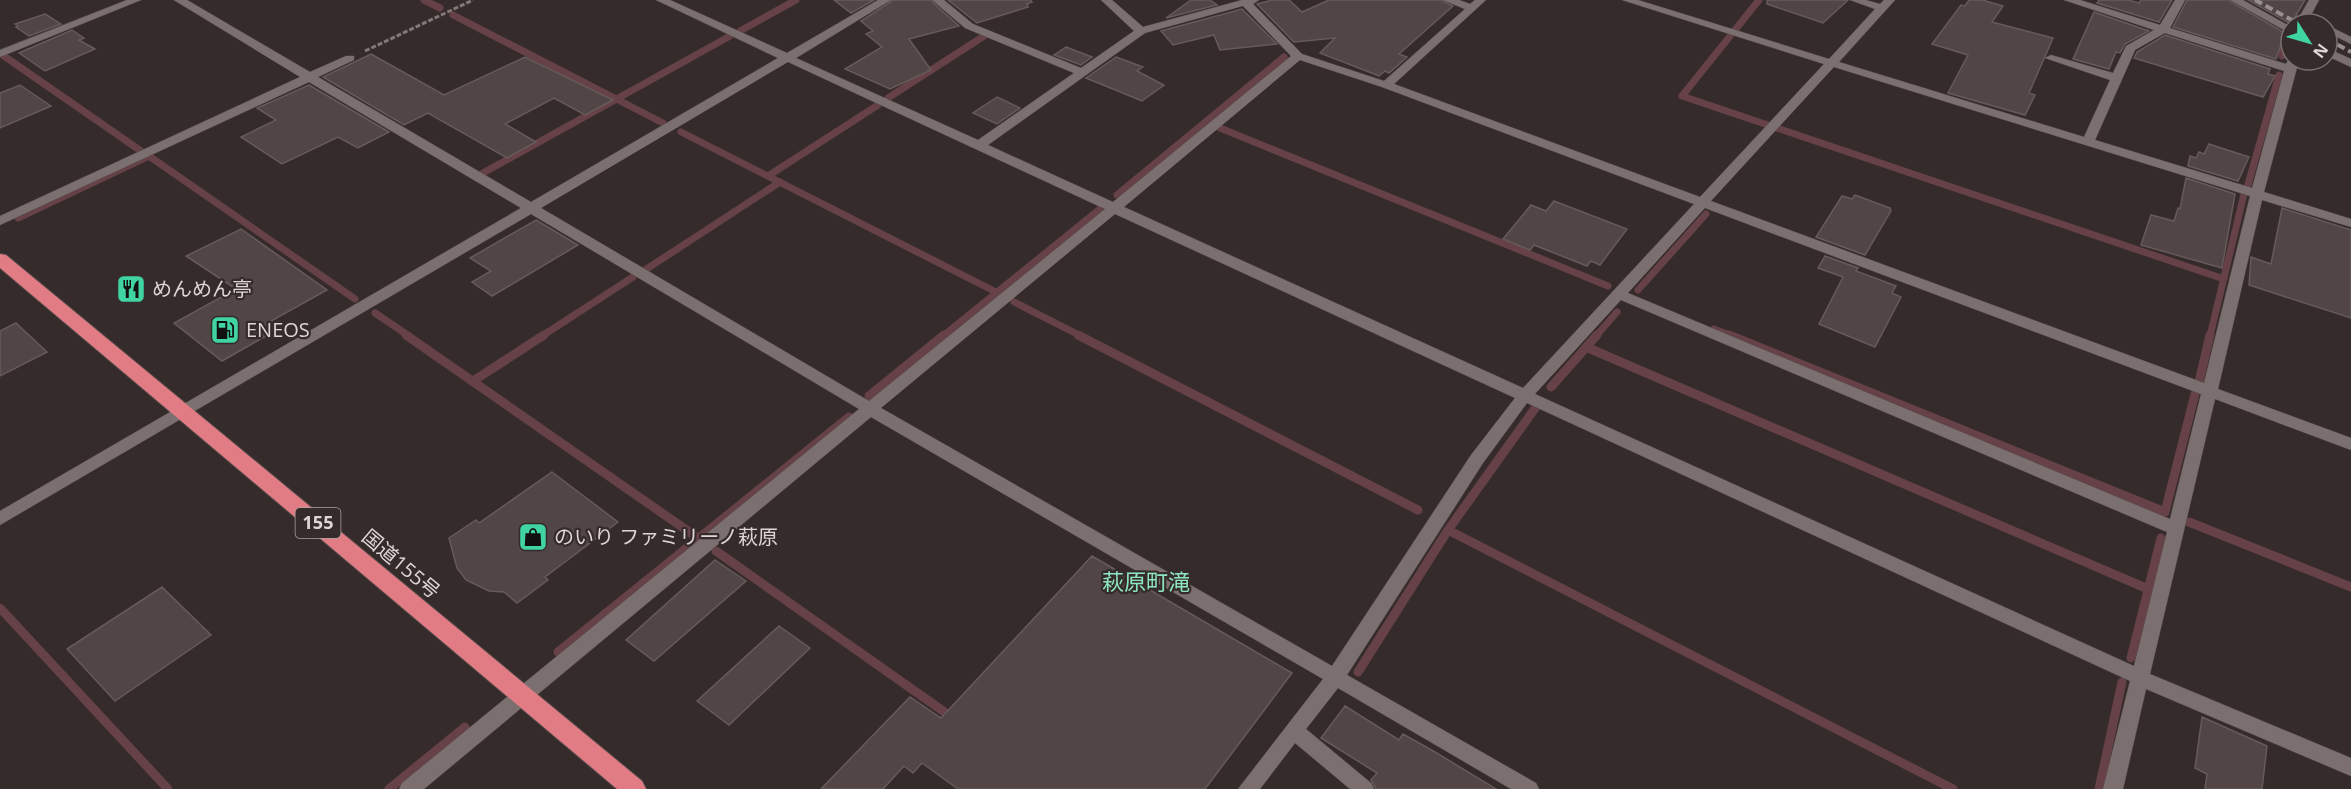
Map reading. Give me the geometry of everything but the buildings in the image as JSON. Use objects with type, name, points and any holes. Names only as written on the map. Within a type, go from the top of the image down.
[{"type":"highway","name":"国道155号","points":[[0,259],[634,789]]},
{"type":"street","points":[[0,54],[136,0]]},
{"type":"street","points":[[179,0],[872,410],[1529,789]]},
{"type":"street","points":[[661,0],[2141,678],[2351,767]]},
{"type":"street","points":[[0,519],[789,59],[886,0]]},
{"type":"street","points":[[937,0],[969,26],[1083,73]]},
{"type":"street","points":[[1106,0],[1141,31]]},
{"type":"street","points":[[1448,0],[1476,4]]},
{"type":"street","points":[[1627,0],[2351,224]]},
{"type":"street","points":[[1856,0],[1886,4]]},
{"type":"street","points":[[2069,0],[2163,30],[2279,61]]},
{"type":"street","points":[[2088,141],[2130,48],[2163,30],[2180,0]]},
{"type":"street","points":[[2235,0],[2279,24]]},
{"type":"street","points":[[980,145],[1141,31],[1226,3],[1251,1],[1298,56],[1386,85],[2351,444]]},
{"type":"street","points":[[1386,85],[1476,4]]},
{"type":"street","points":[[1248,789],[1336,676],[1477,459],[1525,395],[1886,4]]},
{"type":"street","points":[[409,789],[872,410],[1298,56]]},
{"type":"street","points":[[0,221],[350,58]]},
{"type":"street","points":[[2051,58],[2117,78]]},
{"type":"street","points":[[2113,789],[2208,392],[2290,72]]},
{"type":"street","points":[[1618,294],[2175,528]]},
{"type":"street","points":[[1294,731],[1364,789]]},
{"type":"path","points":[[350,58],[473,0]]},
{"type":"waterway","points":[[424,0],[440,8]]},
{"type":"waterway","points":[[740,31],[796,0]]},
{"type":"waterway","points":[[1759,0],[1682,96],[2224,279]]},
{"type":"waterway","points":[[453,15],[616,99]]},
{"type":"waterway","points":[[616,99],[730,36]]},
{"type":"waterway","points":[[888,98],[984,36]]},
{"type":"waterway","points":[[4,56],[141,151]]},
{"type":"waterway","points":[[1117,195],[1284,57]]},
{"type":"waterway","points":[[2247,188],[2279,75]]},
{"type":"waterway","points":[[483,173],[616,99]]},
{"type":"waterway","points":[[616,99],[663,123]]},
{"type":"waterway","points":[[768,176],[878,105]]},
{"type":"waterway","points":[[1220,128],[1608,286]]},
{"type":"waterway","points":[[681,132],[780,182]]},
{"type":"waterway","points":[[18,218],[149,156],[355,299]]},
{"type":"waterway","points":[[645,270],[780,182]]},
{"type":"waterway","points":[[780,182],[996,292]]},
{"type":"waterway","points":[[2224,279],[2244,194]]},
{"type":"waterway","points":[[943,336],[1100,209]]},
{"type":"waterway","points":[[1638,290],[1706,214]]},
{"type":"waterway","points":[[542,336],[633,277]]},
{"type":"waterway","points":[[2210,336],[2224,279]]},
{"type":"waterway","points":[[1014,302],[1081,336]]},
{"type":"waterway","points":[[1596,336],[1617,312]]},
{"type":"waterway","points":[[375,313],[409,336]]},
{"type":"waterway","points":[[1714,329],[1732,336]]},
{"type":"waterway","points":[[406,335],[698,538]]},
{"type":"waterway","points":[[473,381],[544,335]]},
{"type":"waterway","points":[[869,396],[944,335]]},
{"type":"waterway","points":[[1078,335],[1418,510]]},
{"type":"waterway","points":[[1586,347],[1597,335]]},
{"type":"waterway","points":[[1729,335],[2165,512],[2195,394]]},
{"type":"waterway","points":[[2199,382],[2210,335]]},
{"type":"waterway","points":[[1551,387],[1586,347]]},
{"type":"waterway","points":[[1586,347],[2148,589]]},
{"type":"waterway","points":[[1448,530],[1536,407]]},
{"type":"waterway","points":[[558,652],[849,417]]},
{"type":"waterway","points":[[2189,522],[2351,587]]},
{"type":"waterway","points":[[1358,672],[1448,530]]},
{"type":"waterway","points":[[1448,530],[1953,789]]},
{"type":"waterway","points":[[2131,658],[2161,538]]},
{"type":"waterway","points":[[716,551],[953,718]]},
{"type":"waterway","points":[[0,608],[168,789]]},
{"type":"waterway","points":[[2099,789],[2122,682]]},
{"type":"waterway","points":[[389,789],[465,727]]},
{"type":"railway","points":[[2255,0],[2279,13]]},
{"type":"railway","points":[[2339,46],[2351,52]]},
{"type":"place","name":"めんめん亭","points":[[131,289]]},
{"type":"place","name":"ENEOS","points":[[225,330]]},
{"type":"place","name":"のいり ファミリーノ萩原","points":[[533,537]]},
{"type":"district","name":"萩原町滝","points":[[1146,582]]}]
